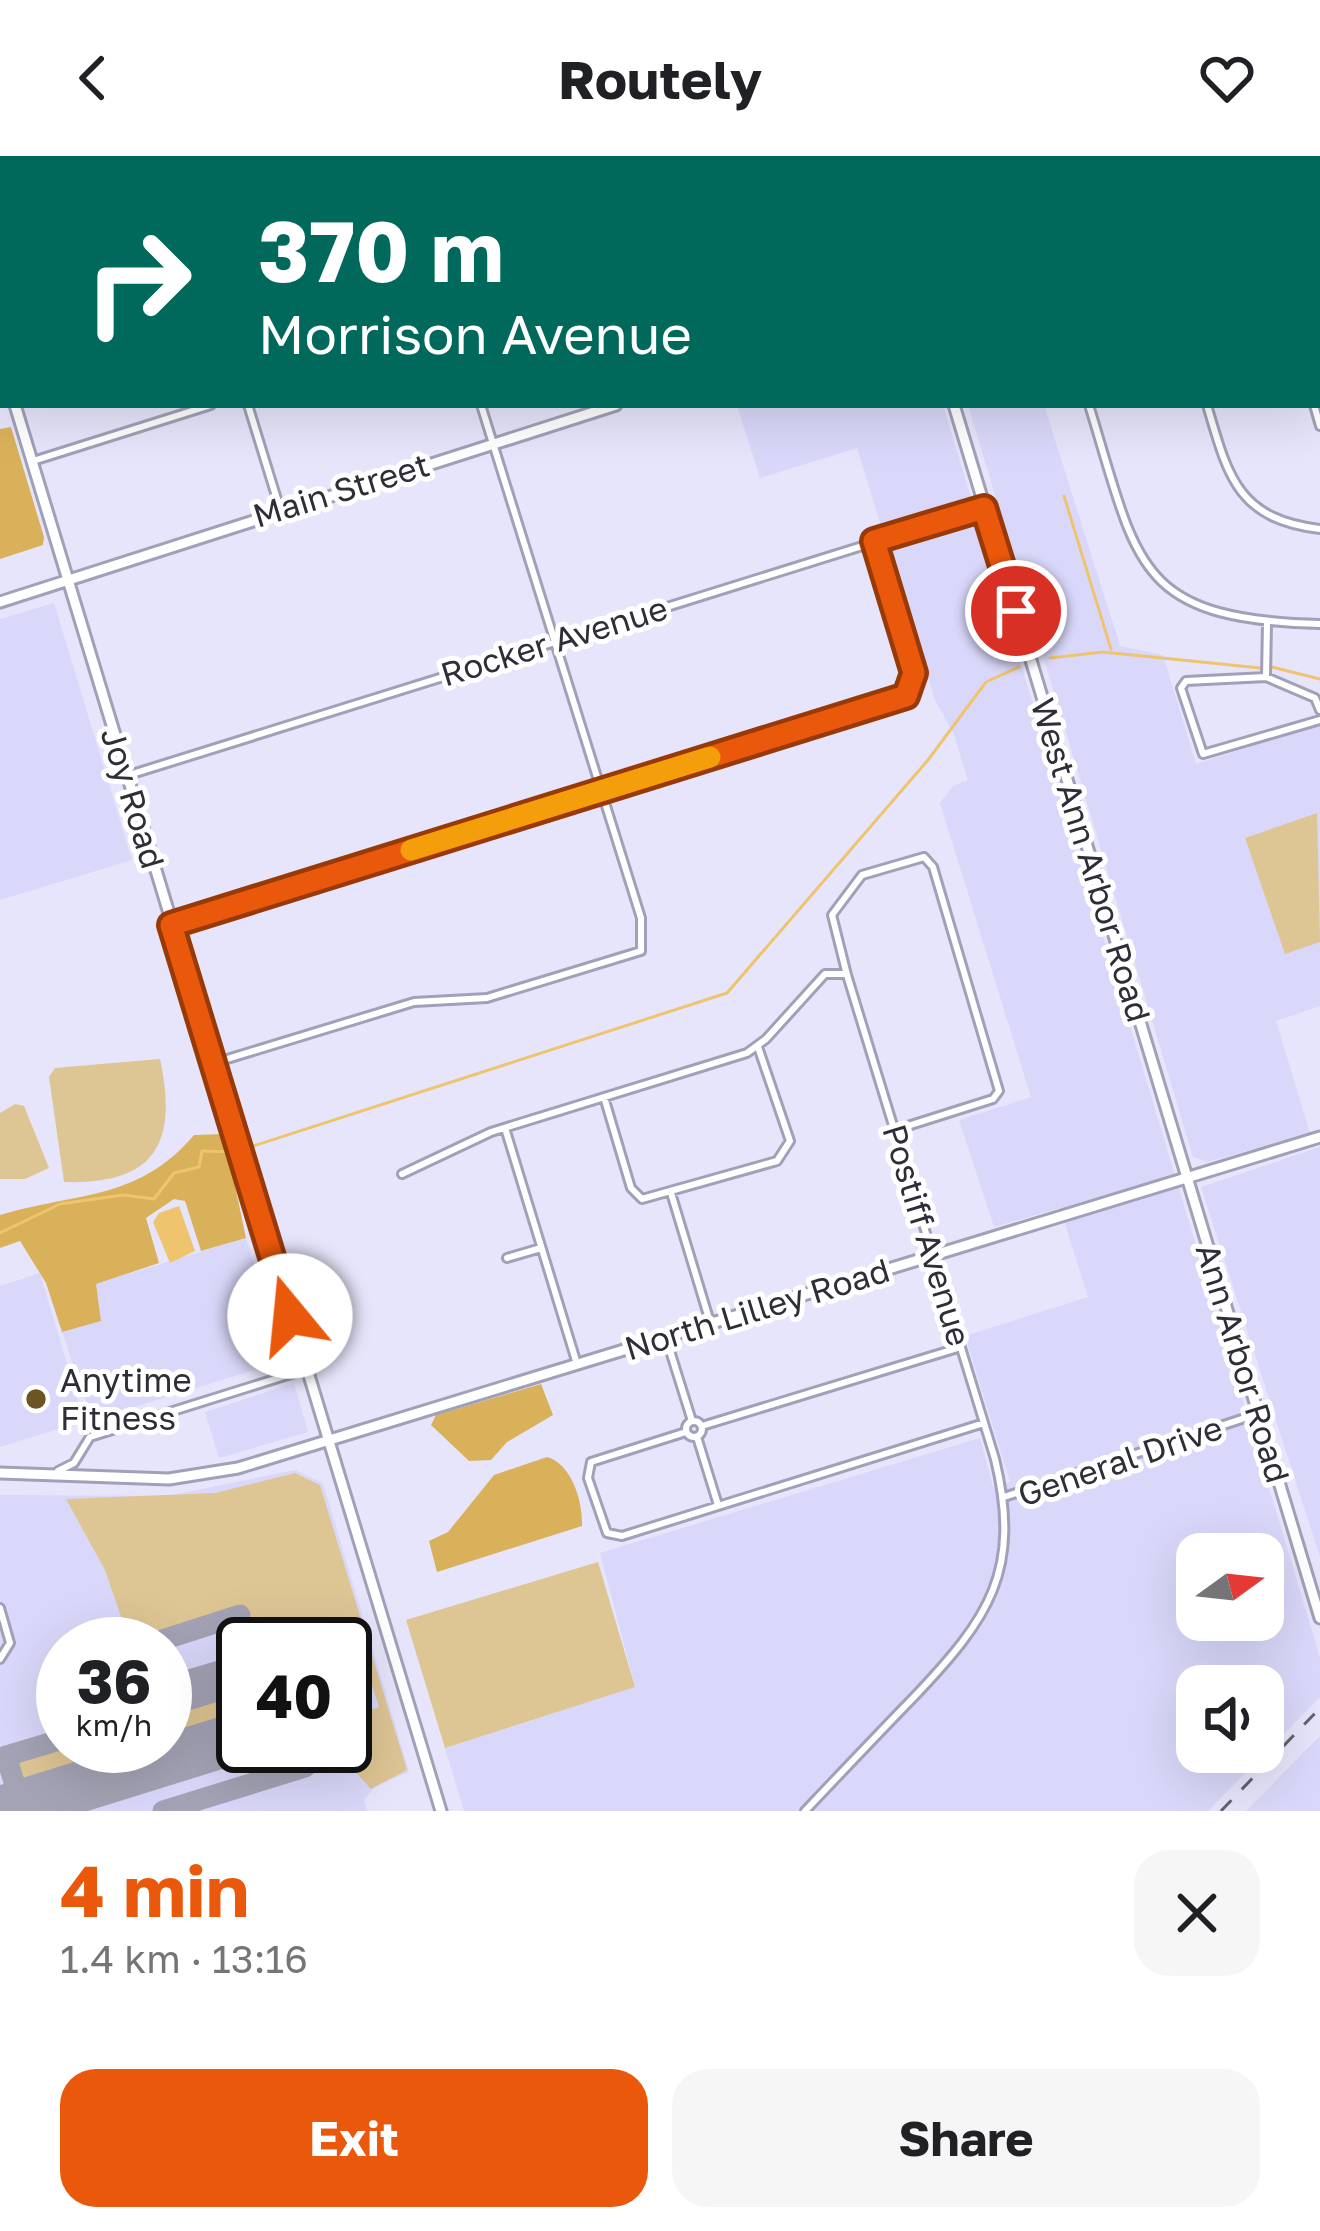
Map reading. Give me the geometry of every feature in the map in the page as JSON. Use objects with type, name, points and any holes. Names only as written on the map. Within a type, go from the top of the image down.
[{"type":"street","name":"Joy Road","points":[[16,408],[440,1811]]},
{"type":"street","points":[[33,461],[201,408]]},
{"type":"street","points":[[249,408],[280,509]]},
{"type":"street","points":[[214,1063],[414,1002],[487,998],[636,955],[644,929],[482,408]]},
{"type":"street","name":"Main Street","points":[[0,602],[606,408]]},
{"type":"street","name":"West Ann Arbor Road","points":[[955,408],[1187,1177]]},
{"type":"street","points":[[1090,408],[1124,523],[1146,564],[1171,589],[1202,609],[1267,623],[1320,624]]},
{"type":"street","points":[[1208,408],[1225,466],[1243,496],[1275,519],[1320,529]]},
{"type":"street","name":"Rocker Avenue","points":[[126,776],[984,508]]},
{"type":"street","points":[[171,925],[897,699],[912,688],[914,673],[874,541]]},
{"type":"street","points":[[1266,677],[1267,623]]},
{"type":"street","points":[[1320,710],[1315,698],[1266,677],[1183,683],[1200,753],[1320,720]]},
{"type":"street","name":"Postiff Avenue","points":[[895,1130],[986,1102],[999,1091],[928,858],[866,872],[833,907],[847,975],[1004,1497]]},
{"type":"street","points":[[402,1174],[505,1128],[758,1047],[825,974],[838,970],[847,975]]},
{"type":"street","points":[[604,1097],[634,1193],[648,1200],[671,1193],[787,1153],[787,1126],[758,1047]]},
{"type":"street","points":[[505,1128],[577,1364]]},
{"type":"street","name":"North Lilley Road","points":[[58,1471],[194,1477],[328,1442],[1320,1137]]},
{"type":"street","name":"Ann Arbor Road","points":[[1187,1177],[1320,1618]]},
{"type":"street","points":[[671,1193],[710,1323]]},
{"type":"street","points":[[507,1258],[541,1248]]},
{"type":"street","points":[[665,1337],[692,1420],[703,1426]]},
{"type":"street","points":[[718,1505],[697,1437],[703,1426],[961,1347]]},
{"type":"street","points":[[0,1473],[58,1471],[74,1463],[90,1436],[307,1369]]},
{"type":"street","name":"General Drive","points":[[805,1811],[976,1628],[1004,1556],[1004,1497],[1258,1414]]},
{"type":"street","points":[[686,1432],[692,1420]]},
{"type":"street","points":[[697,1437],[686,1432],[591,1462],[588,1478],[610,1535],[622,1536],[984,1423]]},
{"type":"street","points":[[0,1609],[10,1642],[8,1654],[0,1659]]},
{"type":"shaded area","points":[[738,408],[944,408],[1283,1533],[1176,1533],[1176,1641],[1284,1641],[1284,1537],[1320,1657],[1320,1697],[1284,1734],[1284,1665],[1176,1665],[1176,1773],[1245,1773],[1208,1811],[464,1811],[445,1748],[635,1687],[600,1553],[980,1438],[993,1487],[1010,1482],[965,1336],[1088,1297],[1060,1208],[994,1227],[959,1120],[1031,1097],[940,803],[953,786],[968,780],[953,732],[935,700],[857,448],[760,478]]},
{"type":"shaded area","points":[[969,408],[1045,408],[1120,646],[1163,655],[1196,764],[1320,725],[1320,1006],[1276,1021],[1310,1133],[1207,1162],[1193,1157]]},
{"type":"shaded area","points":[[11,427],[44,537],[43,545],[0,559],[0,429]]},
{"type":"shaded area","points":[[54,603],[132,860],[0,900],[0,619]]},
{"type":"shaded area","points":[[1317,813],[1320,942],[1285,954],[1245,838]]},
{"type":"shaded area","points":[[160,1059],[166,1114],[153,1153],[140,1167],[120,1176],[64,1182],[49,1077],[55,1068]]},
{"type":"shaded area","points":[[15,1104],[24,1106],[49,1168],[25,1179],[0,1179],[0,1113]]},
{"type":"shaded area","points":[[224,1134],[246,1238],[201,1251],[185,1201],[174,1199],[146,1218],[159,1263],[96,1284],[101,1321],[62,1332],[46,1283],[20,1241],[0,1248],[0,1215],[128,1183],[173,1156],[194,1135]]},
{"type":"shaded area","points":[[1320,1147],[1320,1557],[1201,1187]]},
{"type":"shaded area","points":[[179,1206],[195,1251],[170,1263],[153,1222],[159,1213]]},
{"type":"shaded area","points":[[246,1238],[284,1361],[92,1420],[62,1332],[101,1321],[95,1284]]},
{"type":"shaded area","points":[[40,1273],[84,1421],[0,1447],[0,1286]]},
{"type":"shaded area","points":[[294,1383],[308,1432],[219,1458],[205,1412]]},
{"type":"shaded area","points":[[541,1384],[553,1415],[507,1442],[491,1460],[469,1461],[431,1425],[436,1415]]},
{"type":"shaded area","points":[[547,1457],[563,1467],[574,1485],[582,1526],[437,1572],[429,1541],[448,1532],[494,1475]]},
{"type":"shaded area","points":[[295,1470],[323,1483],[363,1617],[216,1617],[216,1773],[372,1773],[372,1648],[409,1772],[375,1786],[364,1800],[367,1811],[0,1811],[0,1495],[167,1496]]},
{"type":"shaded area","points":[[295,1473],[320,1485],[360,1617],[244,1617],[241,1610],[192,1625],[192,1617],[121,1617],[105,1570],[66,1499],[215,1493]]},
{"type":"shaded area","points":[[598,1562],[635,1687],[445,1748],[406,1620]]},
{"type":"shaded area","points":[[372,1655],[407,1770],[371,1789],[357,1773],[372,1773],[372,1709],[379,1707],[372,1685]]},
{"type":"shaded area","points":[[216,1696],[216,1729],[192,1736],[192,1704]]},
{"type":"shaded area","points":[[1320,1736],[1320,1811],[1246,1811],[1284,1773]]},
{"type":"shaded area","points":[[36,1754],[36,1773],[71,1773],[25,1787],[17,1761]]},
{"type":"waterway","points":[[1064,496],[1111,649]]},
{"type":"waterway","points":[[1050,658],[1103,652],[1260,668]]},
{"type":"waterway","points":[[244,1149],[727,993],[928,760],[986,682],[1019,667]]},
{"type":"waterway","points":[[1272,667],[1320,679]]},
{"type":"waterway","points":[[0,1233],[60,1204],[123,1195],[154,1199],[174,1173],[199,1167],[202,1151],[235,1152]]},
{"type":"taxiway","points":[[192,1630],[240,1615]]},
{"type":"taxiway","points":[[192,1679],[216,1672]]},
{"type":"taxiway","points":[[192,1699],[216,1691]]},
{"type":"taxiway","points":[[23,1811],[6,1756],[36,1747]]},
{"type":"taxiway","points":[[163,1811],[286,1773]]},
{"type":"runway","points":[[2,1811],[216,1744]]},
{"type":"railway","points":[[1221,1811],[1320,1708]]},
{"type":"slow traffic","points":[[411,850],[710,757]]},
{"type":"place","name":"Anytime Fitness","points":[[36,1399]]},
{"type":"route","points":[[290,1316],[171,925],[906,696],[914,685],[914,673],[874,541],[984,508],[1016,611]]}]
